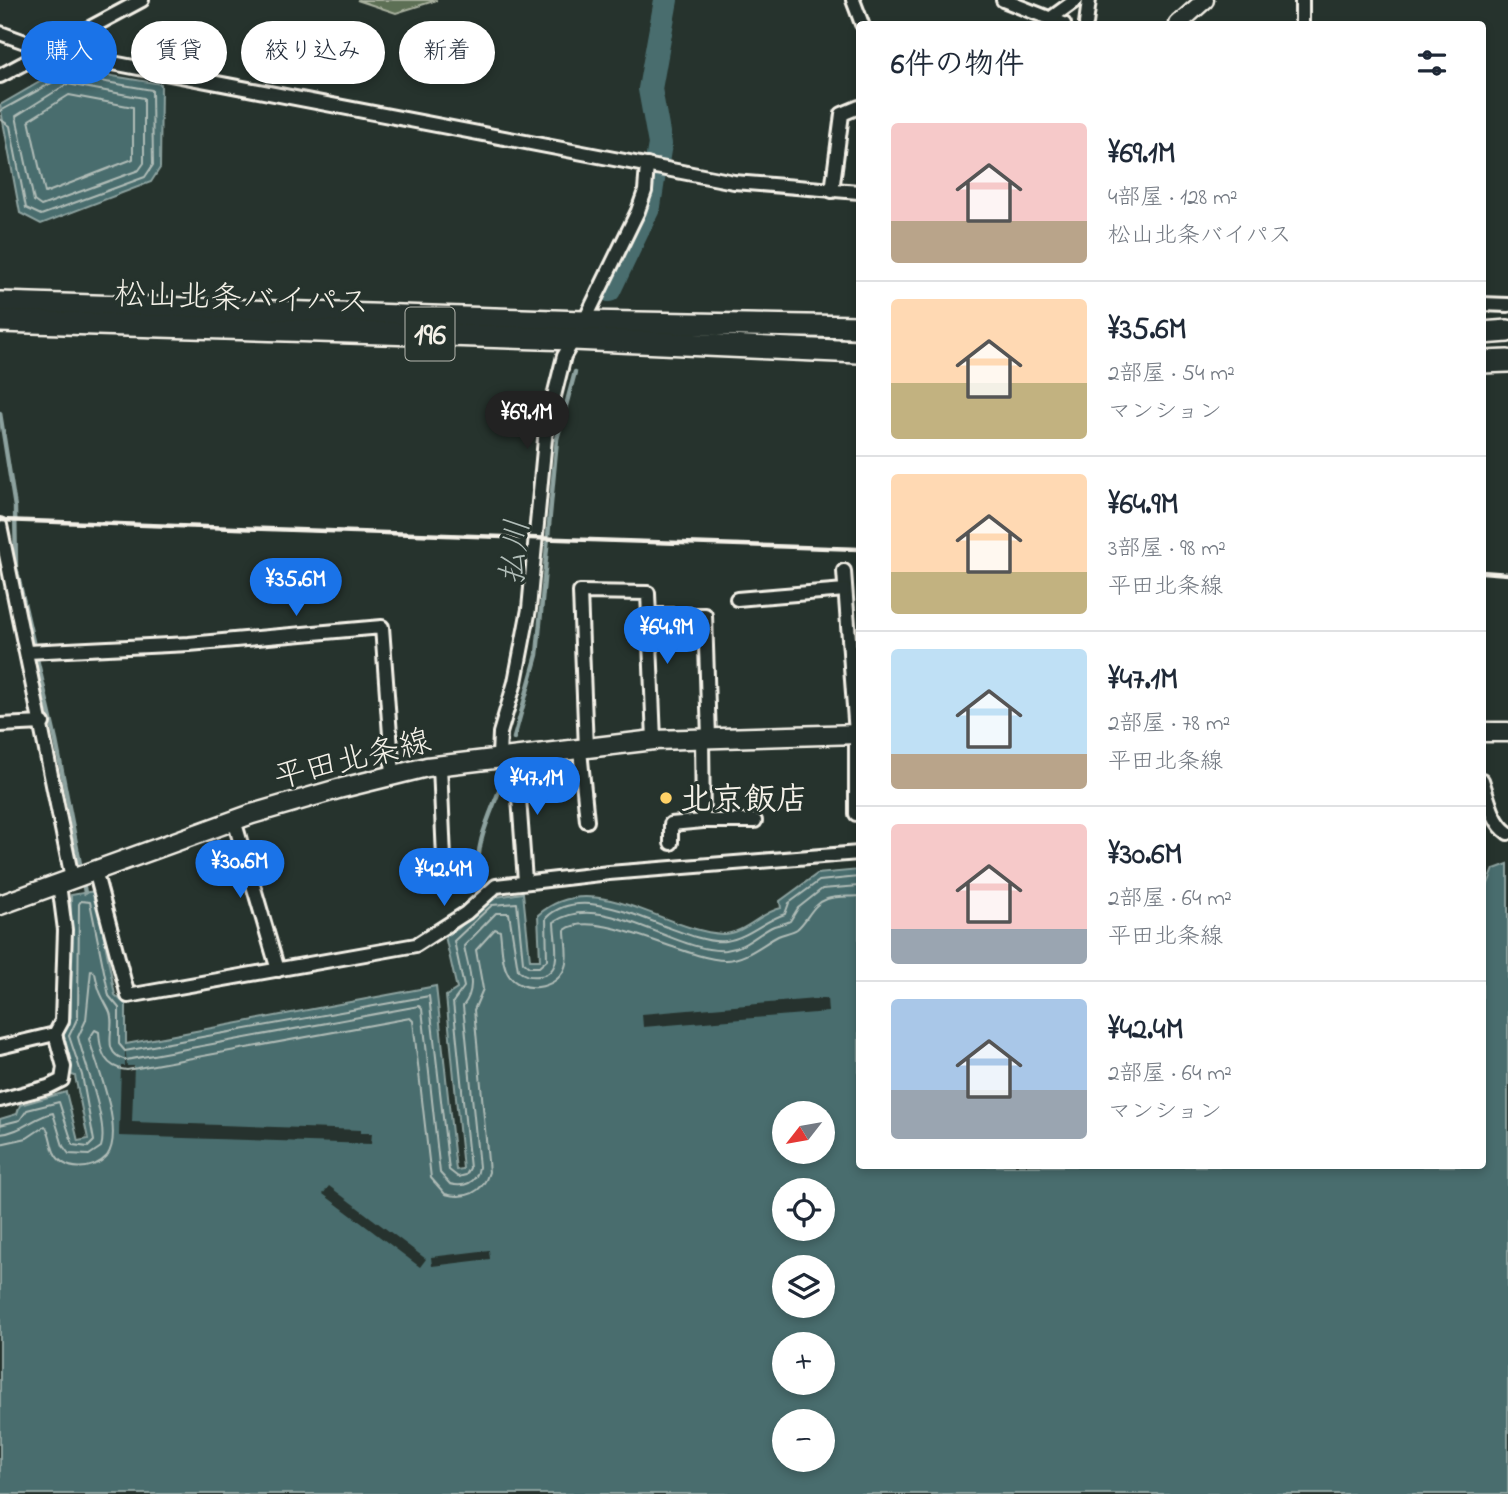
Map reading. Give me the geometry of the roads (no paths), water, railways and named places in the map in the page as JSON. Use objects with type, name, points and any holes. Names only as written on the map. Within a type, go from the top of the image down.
[{"type":"highway","name":"松山北条バイパス","points":[[0,303],[578,331],[856,352]]},
{"type":"highway","name":"松山北条バイパス","points":[[0,321],[578,331],[856,327]]},
{"type":"highway","points":[[1486,362],[1508,361]]},
{"type":"main road","points":[[1486,732],[1508,732]]},
{"type":"main road","name":"平田北条線","points":[[0,905],[234,820],[393,775],[508,756],[654,740],[856,734]]},
{"type":"street","points":[[104,21],[142,0]]},
{"type":"street","points":[[853,0],[861,21]]},
{"type":"street","points":[[1003,0],[1058,21]]},
{"type":"street","points":[[1051,18],[1076,0]]},
{"type":"street","points":[[1086,21],[1089,0]]},
{"type":"street","points":[[1181,21],[1205,0]]},
{"type":"street","points":[[1302,0],[1302,21]]},
{"type":"street","points":[[0,33],[21,41]]},
{"type":"street","points":[[117,64],[734,182],[856,192]]},
{"type":"street","points":[[0,76],[21,66]]},
{"type":"street","points":[[832,191],[842,114],[856,108]]},
{"type":"street","points":[[525,881],[508,756],[500,733],[516,682],[530,609],[546,428],[564,356],[638,211],[645,191],[647,165]]},
{"type":"street","points":[[1496,332],[1502,306]]},
{"type":"street","points":[[0,526],[32,652],[43,723],[78,877],[128,996],[416,945],[466,913],[496,886],[525,881],[856,853]]},
{"type":"street","points":[[844,570],[845,590],[853,620],[856,706]]},
{"type":"street","points":[[737,599],[845,590]]},
{"type":"street","points":[[587,821],[580,592],[648,593],[654,740]]},
{"type":"street","points":[[648,615],[705,615],[706,738],[703,821]]},
{"type":"street","points":[[32,652],[190,644],[382,626],[393,775]]},
{"type":"street","points":[[0,725],[43,723]]},
{"type":"street","points":[[440,766],[444,858]]},
{"type":"street","points":[[1486,792],[1494,816],[1501,829],[1508,834]]},
{"type":"street","points":[[234,820],[278,970]]},
{"type":"street","points":[[671,843],[671,824],[755,821]]},
{"type":"street","points":[[0,1100],[48,1087],[62,1080],[64,1067],[55,1034],[62,1020],[65,930],[78,877]]},
{"type":"street","points":[[0,1047],[55,1034]]},
{"type":"water","points":[[117,77],[131,79],[131,84],[161,84],[160,168],[151,182],[41,224],[20,213],[0,105],[36,84],[117,84]]},
{"type":"water","points":[[1508,864],[1508,1494],[0,1494],[0,1119],[17,1114],[20,1105],[66,1092],[78,1141],[88,1139],[75,1076],[72,1075],[61,1034],[71,1017],[71,895],[95,891],[115,995],[126,1005],[126,1044],[436,986],[456,1170],[463,1169],[446,996],[457,989],[445,936],[458,929],[489,898],[523,893],[530,960],[540,960],[538,915],[559,902],[582,897],[605,899],[701,931],[723,934],[739,931],[781,908],[780,901],[817,874],[856,870],[856,1169],[1486,1169],[1486,889],[1494,869]]},
{"type":"waterway","name":"払川","points":[[657,162],[660,144],[650,89],[666,0]]},
{"type":"waterway","name":"払川","points":[[609,290],[649,206],[654,173]]},
{"type":"waterway","name":"払川","points":[[514,738],[537,655],[557,439],[575,372]]},
{"type":"waterway","points":[[0,413],[15,507],[16,568],[56,741],[81,869]]},
{"type":"waterway","name":"払川","points":[[479,877],[479,849],[507,768]]},
{"type":"waterway","points":[[83,881],[85,893]]},
{"type":"railway","points":[[0,520],[856,549]]},
{"type":"railway","points":[[1486,572],[1508,574]]},
{"type":"place","name":"北京飯店","points":[[666,798]]}]
